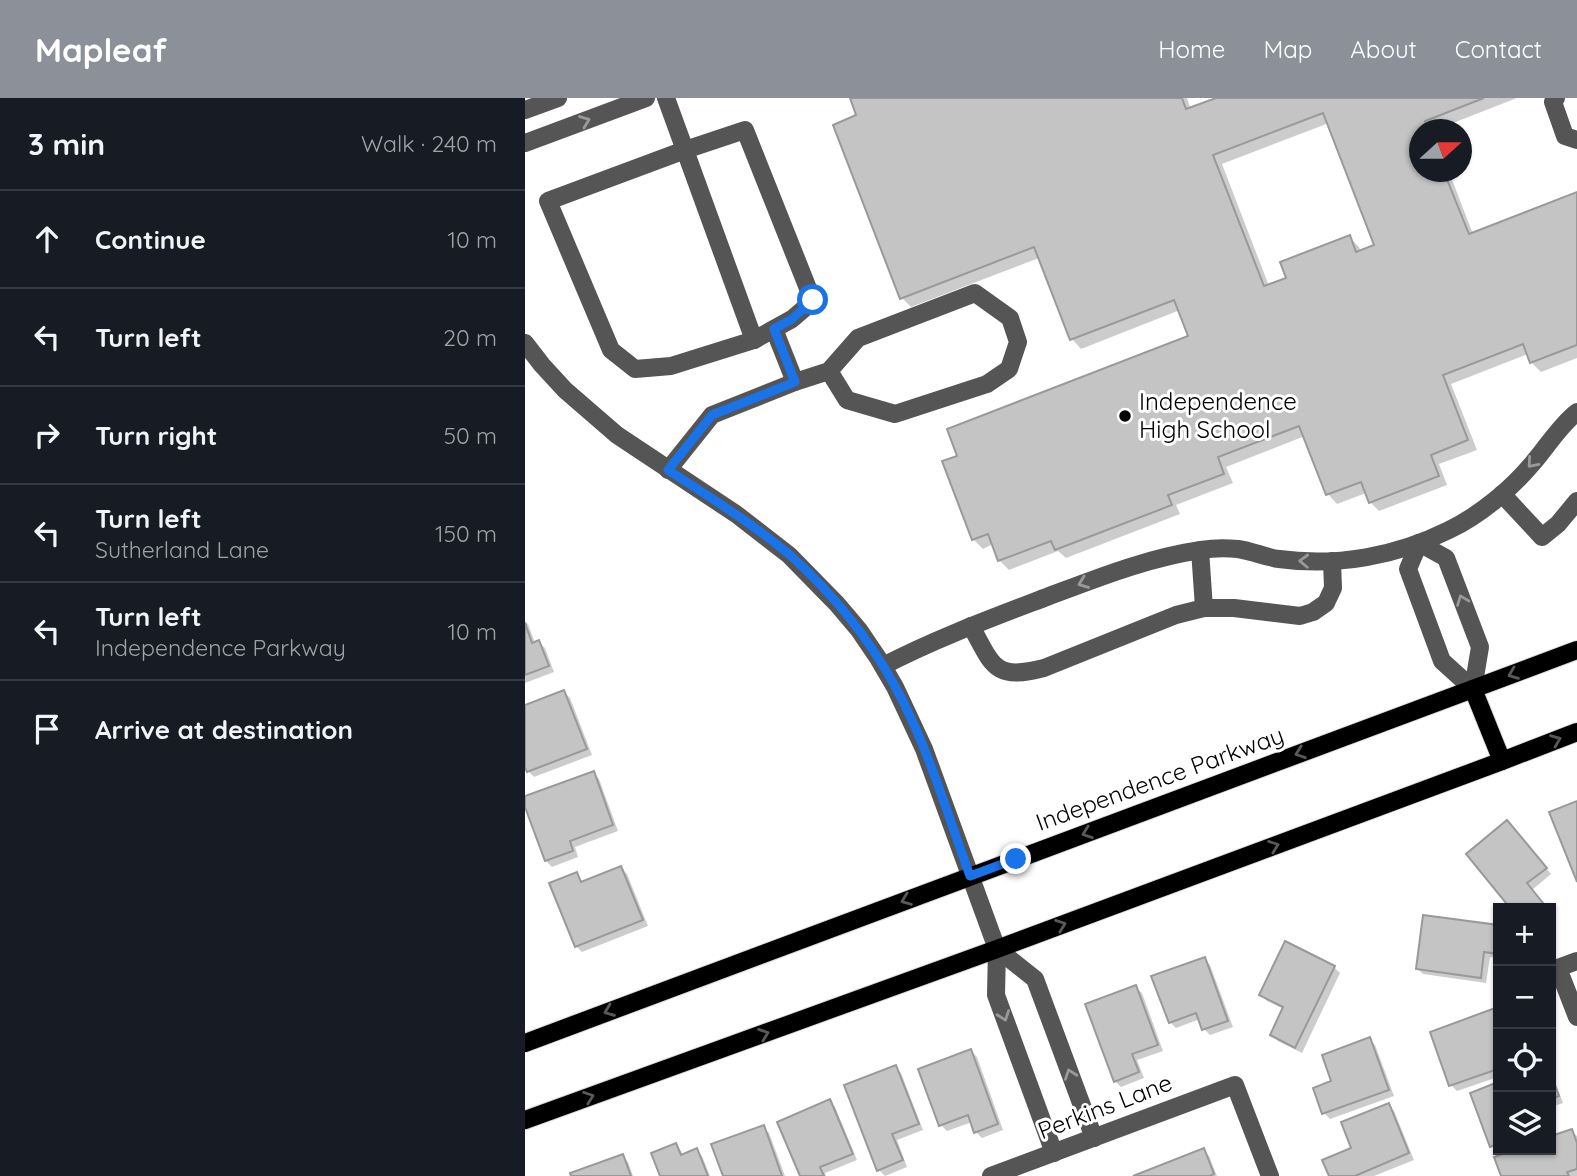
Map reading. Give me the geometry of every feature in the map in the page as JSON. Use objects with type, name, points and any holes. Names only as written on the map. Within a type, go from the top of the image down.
[{"type":"main road","name":"Independence Parkway","points":[[525,1043],[1577,650]]},
{"type":"main road","points":[[1473,689],[1502,761]]},
{"type":"main road","points":[[525,1120],[997,949],[1577,732]]},
{"type":"street","points":[[525,110],[558,98]]},
{"type":"street","points":[[525,143],[646,98]]},
{"type":"street","points":[[666,98],[754,340]]},
{"type":"street","points":[[1556,98],[1553,102],[1565,136],[1577,139]]},
{"type":"street","points":[[745,130],[813,300],[792,319],[774,329],[754,340],[671,366],[635,369],[611,350],[548,201],[745,130]]},
{"type":"street","points":[[668,470],[712,415],[829,371],[858,338],[975,293],[1010,318],[1018,342],[1009,369],[987,384],[895,414],[847,400],[829,371]]},
{"type":"street","points":[[774,329],[795,382]]},
{"type":"street","points":[[525,343],[565,390],[617,435],[745,521],[789,555],[837,604],[859,630],[883,666],[924,749],[997,949],[996,995],[1053,1153]]},
{"type":"street","points":[[883,666],[971,626],[1126,567],[1200,550],[1240,549],[1282,560],[1302,562],[1375,556],[1419,543],[1460,523],[1502,494],[1530,467],[1577,412]]},
{"type":"street","points":[[1502,494],[1542,537],[1558,524],[1577,500]]},
{"type":"street","points":[[1419,543],[1408,569],[1442,661],[1473,689]]},
{"type":"street","points":[[1419,543],[1446,558],[1479,647],[1473,689]]},
{"type":"street","points":[[1200,550],[1204,608]]},
{"type":"street","points":[[971,626],[989,659],[1002,672],[1023,673],[1044,668],[1176,615],[1204,608],[1234,608],[1300,616],[1313,612],[1326,603],[1333,588],[1332,561]]},
{"type":"street","points":[[997,949],[1035,979],[1094,1138]]},
{"type":"street","points":[[1577,961],[1559,968],[1577,1017]]},
{"type":"street","name":"Perkins Lane","points":[[991,1176],[1235,1085],[1270,1176]]},
{"type":"building","points":[[850,98],[1182,98],[1186,109],[1216,98],[1484,98],[1430,119],[1409,119],[1409,182],[1448,182],[1469,234],[1577,192],[1577,345],[1530,363],[1523,344],[1443,375],[1468,440],[1431,455],[1439,476],[1369,503],[1361,482],[1326,495],[1299,426],[1218,457],[1224,474],[1168,495],[1172,505],[1055,550],[1051,541],[998,561],[988,534],[972,540],[942,461],[957,456],[947,429],[1188,336],[1174,300],[1070,340],[1034,247],[900,299],[833,125],[856,115]],"holes":[[[1323,113],[1374,245],[1356,252],[1350,235],[1280,262],[1286,278],[1264,286],[1213,155]]]},
{"type":"building","points":[[525,623],[532,643],[539,640],[549,666],[525,675]]},
{"type":"building","points":[[564,690],[587,749],[527,772],[525,705]]},
{"type":"building","points":[[594,771],[613,825],[570,841],[573,851],[545,861],[525,807],[525,796]]},
{"type":"building","points":[[1577,801],[1577,882],[1549,812]]},
{"type":"building","points":[[1507,820],[1547,868],[1527,883],[1543,903],[1506,903],[1466,854]]},
{"type":"building","points":[[621,866],[643,920],[575,947],[549,883],[577,872],[581,882]]},
{"type":"building","points":[[1423,915],[1493,924],[1493,953],[1484,952],[1481,978],[1416,969]]},
{"type":"building","points":[[1285,941],[1335,966],[1295,1048],[1270,1035],[1283,1007],[1259,995]]},
{"type":"building","points":[[1205,957],[1228,1021],[1202,1030],[1196,1013],[1169,1023],[1151,976]]},
{"type":"building","points":[[1136,985],[1158,1045],[1132,1054],[1139,1072],[1114,1082],[1085,1004]]},
{"type":"building","points":[[1493,1009],[1493,1071],[1449,1086],[1430,1032]]},
{"type":"building","points":[[1370,1037],[1389,1090],[1322,1114],[1313,1088],[1331,1081],[1322,1055]]},
{"type":"building","points":[[971,1049],[998,1124],[974,1133],[968,1115],[939,1126],[918,1069]]},
{"type":"building","points":[[896,1065],[919,1124],[892,1134],[903,1160],[877,1171],[844,1085]]},
{"type":"building","points":[[1493,1084],[1493,1146],[1490,1147],[1470,1093]]},
{"type":"building","points":[[830,1099],[853,1154],[820,1167],[824,1176],[800,1176],[777,1122]]},
{"type":"building","points":[[1389,1103],[1409,1153],[1355,1176],[1329,1176],[1322,1160],[1351,1148],[1341,1122]]},
{"type":"building","points":[[764,1125],[782,1176],[723,1176],[711,1144]]},
{"type":"building","points":[[1572,1129],[1577,1143],[1577,1169],[1567,1172],[1569,1176],[1501,1176],[1494,1157],[1556,1155],[1556,1134]]},
{"type":"building","points":[[676,1143],[681,1155],[697,1148],[708,1176],[660,1176],[651,1153]]},
{"type":"building","points":[[1204,1148],[1214,1174],[1210,1176],[1133,1176]]},
{"type":"building","points":[[623,1154],[631,1176],[571,1176],[570,1173]]},
{"type":"place","name":"Independence High School","points":[[1125,416]]},
{"type":"route","points":[[813,300],[792,319],[774,329],[795,382],[712,415],[668,470],[736,514],[789,555],[859,630],[878,658],[911,718],[970,876],[1016,859]]}]
